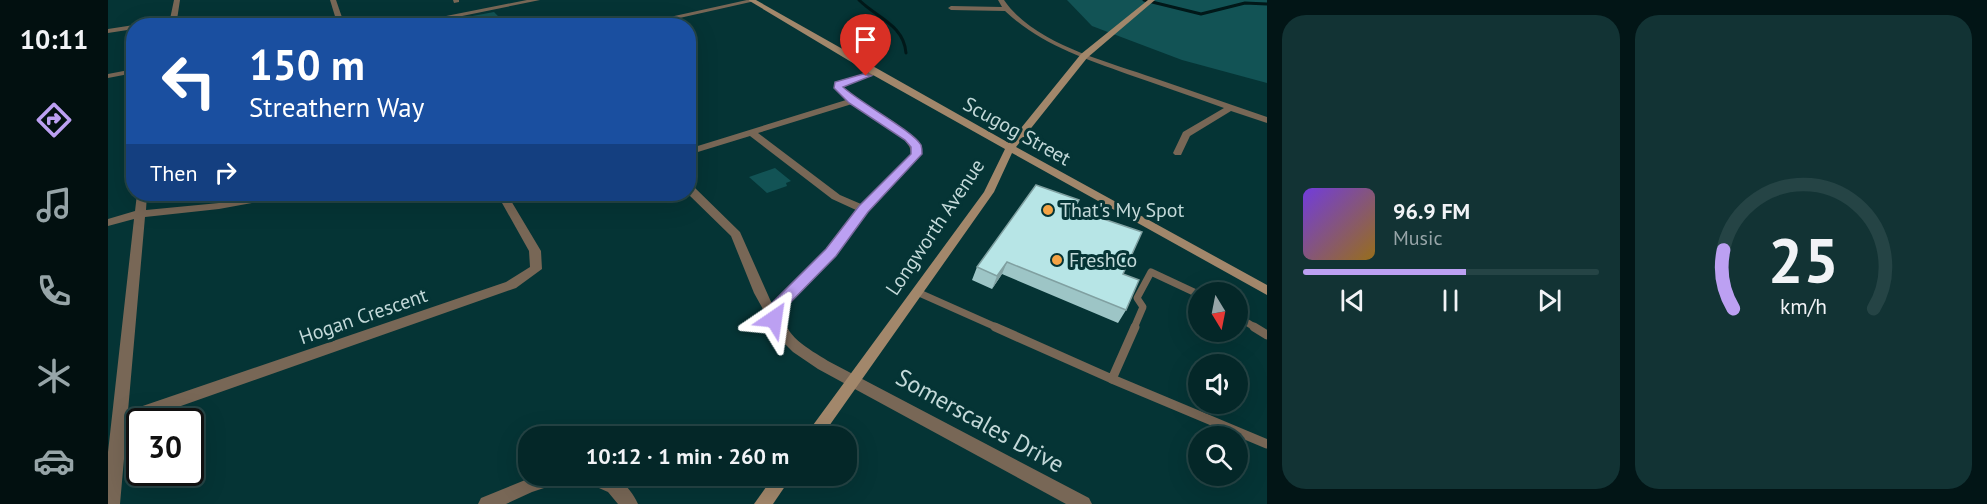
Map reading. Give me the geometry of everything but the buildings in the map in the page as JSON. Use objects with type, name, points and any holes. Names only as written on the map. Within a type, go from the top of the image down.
[{"type":"street","points":[[174,18],[177,0]]},
{"type":"street","points":[[333,0],[339,18]]},
{"type":"street","points":[[441,18],[537,0]]},
{"type":"street","points":[[669,18],[752,0]]},
{"type":"street","name":"Scugog Street","points":[[752,0],[876,73],[1267,291]]},
{"type":"street","points":[[1001,0],[1007,9],[1046,39],[1084,56],[1267,120]]},
{"type":"street","name":"Longworth Avenue","points":[[820,426],[989,192],[1010,148],[1084,56],[1152,0]]},
{"type":"street","points":[[951,8],[1007,9]]},
{"type":"street","points":[[108,31],[126,28]]},
{"type":"street","points":[[108,76],[126,73]]},
{"type":"street","points":[[774,319],[776,308],[831,253],[863,209],[917,154],[916,146],[909,138],[843,94],[838,84],[876,73]]},
{"type":"street","points":[[696,150],[853,101]]},
{"type":"street","points":[[1178,153],[1186,134],[1231,107]]},
{"type":"street","points":[[752,133],[836,197],[863,209]]},
{"type":"street","name":"Somerscales Drive","points":[[696,195],[736,235],[778,329],[794,345],[823,365],[855,380],[1083,504]]},
{"type":"street","points":[[111,504],[141,201]]},
{"type":"street","points":[[108,223],[138,214],[246,201]]},
{"type":"street","name":"Hogan Crescent","points":[[121,420],[512,285],[536,269],[535,251],[506,201]]},
{"type":"street","points":[[487,504],[527,486]]},
{"type":"street","points":[[614,486],[629,504]]},
{"type":"street","points":[[763,504],[776,486]]},
{"type":"lane","points":[[1112,379],[1143,307],[1137,298],[1151,272],[1188,289]]},
{"type":"lane","points":[[917,292],[1112,379],[1267,444]]},
{"type":"lane","points":[[1248,323],[1267,335]]},
{"type":"shaded area","points":[[1067,0],[1267,0],[1267,83],[1182,60],[1092,26]]},
{"type":"shaded area","points":[[494,12],[500,18],[462,18]]},
{"type":"shaded area","points":[[775,168],[791,181],[786,183],[787,186],[767,193],[749,177]]},
{"type":"waterway","points":[[859,0],[895,29],[904,43],[906,53]]},
{"type":"waterway","points":[[1144,0],[1201,14],[1245,3],[1267,4]]},
{"type":"place","name":"That's My Spot","points":[[1048,210]]},
{"type":"place","name":"FreshCo","points":[[1057,260]]},
{"type":"route","points":[[774,319],[776,308],[831,253],[863,209],[917,154],[916,146],[909,138],[843,94],[838,88],[838,84],[866,76]]}]
